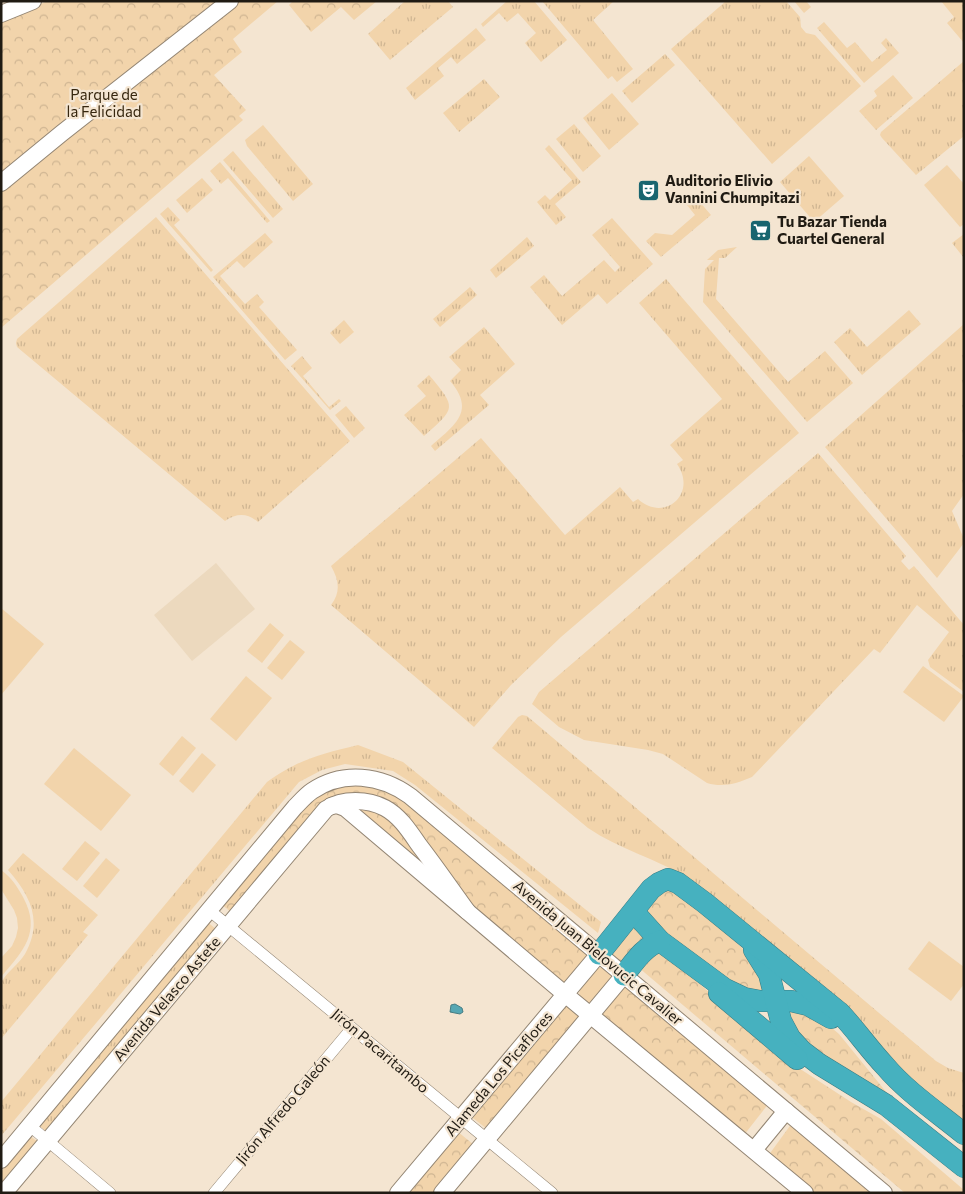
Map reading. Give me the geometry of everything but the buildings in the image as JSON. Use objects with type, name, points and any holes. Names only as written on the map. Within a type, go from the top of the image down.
[{"type":"highway","points":[[599,954],[651,889],[668,879],[678,883],[840,1013],[855,1028],[885,1066],[903,1084],[964,1134]]},
{"type":"highway","points":[[705,903],[736,931],[763,962],[769,974],[781,1022],[790,1038],[802,1051],[818,1064],[886,1105],[964,1167]]},
{"type":"highway","points":[[634,912],[660,941],[725,989],[744,998],[760,1001],[791,1001],[808,1005],[827,1014],[841,1026],[874,1068],[893,1088],[964,1150]]},
{"type":"highway","points":[[624,975],[643,951],[660,941]]},
{"type":"highway","points":[[677,954],[737,1009],[804,1065],[884,1116],[964,1180]]},
{"type":"main road","points":[[1,14],[33,1]]},
{"type":"main road","points":[[1,183],[230,1]]},
{"type":"main road","name":"Avenida Juan Bielovucic Cavalier","points":[[295,807],[312,791],[328,782],[346,778],[367,778],[399,788],[884,1193]]},
{"type":"main road","points":[[331,806],[344,802],[361,801],[375,804],[390,811],[410,832],[467,911]]},
{"type":"main road","points":[[331,806],[336,805],[345,808],[566,995],[805,1193]]},
{"type":"main road","name":"Avenida Velasco Astete","points":[[4,1193],[317,819],[331,806]]},
{"type":"main road","name":"Avenida Velasco Astete","points":[[1,1160],[295,807]]},
{"type":"main road","name":"Alameda Los Picaflores","points":[[398,1193],[599,954]]},
{"type":"main road","points":[[442,1193],[624,975]]},
{"type":"main road","points":[[754,1150],[786,1111]]},
{"type":"street","name":"Jirón Pacaritambo","points":[[209,910],[552,1193]]},
{"type":"street","name":"Jirón Alfredo Galeón","points":[[214,1193],[352,1028]]},
{"type":"street","points":[[30,1126],[110,1193]]},
{"type":"shaded area","points":[[216,563],[255,609],[192,661],[154,615]]},
{"type":"green space","name":"Parque de la Felicidad","points":[[48,1],[278,1],[233,39],[242,52],[214,75],[246,110],[239,116],[243,120],[1,328],[1,20]]},
{"type":"green space","points":[[293,1],[377,1],[354,20],[341,7],[311,32],[289,5]]},
{"type":"green space","points":[[405,1],[448,1],[453,7],[390,60],[368,34]]},
{"type":"green space","points":[[507,1],[534,1],[567,40],[541,62],[525,43],[536,33],[518,13],[507,22],[499,13],[483,27],[481,24]]},
{"type":"green space","points":[[542,1],[614,1],[593,20],[633,69],[617,82],[612,76],[608,79]]},
{"type":"green space","points":[[726,1],[786,1],[800,17],[801,27],[806,33],[815,35],[861,86],[772,164],[671,49]]},
{"type":"green space","points":[[794,1],[806,1],[811,7],[804,13]]},
{"type":"green space","points":[[941,1],[964,1],[964,43],[947,23],[954,17]]},
{"type":"green space","points":[[824,22],[847,48],[855,42],[872,62],[887,50],[881,43],[886,38],[899,53],[864,83],[817,28]]},
{"type":"green space","points":[[476,28],[486,40],[457,64],[451,57],[438,68],[444,76],[415,100],[406,88]]},
{"type":"green space","points":[[665,54],[675,65],[632,103],[622,91]]},
{"type":"green space","points":[[964,61],[964,136],[916,175],[882,138],[881,132]]},
{"type":"green space","points":[[893,75],[913,98],[876,130],[859,111],[877,96],[874,91]]},
{"type":"green space","points":[[484,79],[500,97],[459,132],[443,113]]},
{"type":"green space","points":[[612,93],[639,124],[609,150],[583,118]]},
{"type":"green space","points":[[574,124],[601,156],[583,172],[556,139]]},
{"type":"green space","points":[[263,125],[313,184],[293,201],[247,146],[245,140]]},
{"type":"green space","points":[[549,145],[581,182],[555,204],[566,217],[556,225],[537,202],[545,195],[550,200],[572,180],[545,149]]},
{"type":"green space","points":[[233,151],[283,209],[273,218],[223,160]]},
{"type":"green space","points":[[809,156],[844,196],[814,222],[780,182]]},
{"type":"green space","points":[[220,162],[270,221],[267,223],[228,178],[221,184],[210,171]]},
{"type":"green space","points":[[947,165],[964,184],[964,224],[960,227],[924,185]]},
{"type":"green space","points":[[202,178],[213,190],[187,213],[176,200]]},
{"type":"green space","points":[[692,193],[711,215],[661,257],[646,241],[655,233],[672,235],[695,215],[687,205],[687,197]]},
{"type":"green space","points":[[168,207],[180,220],[174,225],[213,270],[211,272],[160,214]]},
{"type":"green space","points":[[156,217],[350,441],[258,522],[242,515],[225,521],[17,347],[17,339]]},
{"type":"green space","points":[[612,218],[653,264],[607,304],[598,294],[562,325],[530,287],[544,275],[562,296],[604,260],[615,272],[620,267],[592,235]]},
{"type":"green space","points":[[265,233],[273,242],[244,268],[237,261],[220,276],[245,304],[257,294],[264,302],[259,307],[297,350],[285,360],[213,277]]},
{"type":"green space","points":[[964,234],[964,258],[952,243]]},
{"type":"green space","points":[[527,237],[534,246],[496,278],[490,270]]},
{"type":"green space","points":[[737,247],[725,258],[719,258],[716,299],[788,382],[825,351],[853,383],[807,422],[703,302],[705,269],[714,260],[707,260],[718,250]]},
{"type":"green space","points":[[666,279],[799,433],[561,637],[511,685],[474,727],[331,605],[338,591],[338,586],[331,566],[481,438],[565,535],[620,487],[633,502],[638,499],[648,506],[658,508],[675,502],[681,495],[683,486],[682,475],[677,464],[683,460],[670,445],[722,399],[639,303]]},
{"type":"green space","points":[[470,287],[477,295],[440,327],[433,319]]},
{"type":"green space","points":[[909,310],[921,324],[862,375],[834,342],[850,328],[867,347]]},
{"type":"green space","points":[[344,320],[354,332],[340,344],[330,333]]},
{"type":"green space","points":[[964,324],[964,494],[952,511],[964,543],[937,578],[825,447]]},
{"type":"green space","points":[[484,327],[515,364],[480,395],[489,405],[435,451],[431,446],[454,424],[462,409],[458,392],[450,381],[461,370],[449,357]]},
{"type":"green space","points":[[302,356],[312,368],[303,376],[329,407],[339,399],[341,401],[330,410],[291,366]]},
{"type":"green space","points":[[429,375],[445,395],[449,407],[442,419],[424,436],[404,415],[426,396],[417,386]]},
{"type":"green space","points":[[346,406],[365,428],[354,438],[335,415]]},
{"type":"green space","points":[[818,453],[906,556],[901,561],[909,570],[914,566],[964,625],[964,692],[930,667],[928,660],[949,632],[917,605],[880,653],[874,649],[752,777],[736,783],[719,785],[707,783],[663,754],[584,740],[559,727],[532,704],[539,692]]},
{"type":"green space","points":[[1,608],[44,644],[1,695]]},
{"type":"green space","points":[[270,623],[284,635],[262,663],[247,651]]},
{"type":"green space","points":[[290,640],[305,652],[282,680],[267,668]]},
{"type":"green space","points":[[923,666],[964,696],[944,722],[903,692]]},
{"type":"green space","points":[[246,676],[272,698],[236,741],[210,719]]},
{"type":"green space","points":[[522,715],[527,716],[936,1061],[948,1068],[964,1073],[964,1126],[689,878],[612,842],[588,828],[492,748],[518,717]]},
{"type":"green space","points":[[182,736],[196,748],[173,776],[159,764]]},
{"type":"green space","points":[[358,745],[403,762],[601,922],[598,933],[415,785],[393,771],[345,764],[322,770],[299,782],[1,1136],[1,1102],[267,782],[311,758]]},
{"type":"green space","points":[[74,748],[131,795],[101,831],[44,784]]},
{"type":"green space","points":[[202,753],[216,765],[193,793],[179,781]]},
{"type":"green space","points":[[354,783],[395,793],[590,954],[564,986],[484,916],[468,899],[409,821],[345,797],[232,913],[220,903],[299,810],[327,789]]},
{"type":"green space","points":[[350,806],[359,806],[390,816],[435,876]]},
{"type":"green space","points":[[85,841],[100,853],[77,881],[62,869]]},
{"type":"green space","points":[[23,853],[98,915],[83,932],[88,935],[1,1039],[2,981],[25,954],[33,931],[34,920],[28,900],[8,870]]},
{"type":"green space","points":[[106,858],[120,870],[97,898],[83,886]]},
{"type":"green space","points":[[1,870],[11,879],[21,893],[31,921],[30,931],[23,949],[1,977],[1,958],[12,946],[18,928],[14,910],[1,889]]},
{"type":"green space","points":[[673,889],[716,922],[743,949],[756,964],[769,992],[746,993],[670,942],[646,914],[648,908],[661,892]]},
{"type":"green space","points":[[205,920],[217,930],[48,1133],[36,1123]]},
{"type":"green space","points":[[628,928],[637,928],[646,942],[625,965],[611,957],[609,951]]},
{"type":"green space","points":[[929,941],[964,967],[964,984],[951,1001],[908,969]]},
{"type":"green space","points":[[656,946],[788,1061],[881,1119],[964,1190],[964,1193],[905,1193],[638,967]]},
{"type":"green space","points":[[603,967],[612,974],[610,983],[600,995],[587,1003],[579,996],[581,986],[586,977]]},
{"type":"green space","points":[[626,984],[769,1103],[744,1135],[600,1015]]},
{"type":"green space","points":[[564,1003],[580,1017],[487,1129],[469,1115]]},
{"type":"green space","points":[[792,1008],[826,1023],[839,1034],[887,1093],[912,1116],[811,1050],[785,1015]]},
{"type":"green space","points":[[792,1123],[875,1193],[813,1193],[768,1156]]},
{"type":"green space","points":[[457,1131],[474,1145],[433,1193],[406,1193]]},
{"type":"green space","points":[[30,1136],[38,1142],[1,1186],[1,1172]]},
{"type":"water","points":[[455,1004],[462,1008],[463,1012],[460,1014],[450,1012],[451,1005]]},
{"type":"place","name":"Auditorio Elivio Vannini Chumpitazi","points":[[649,190]]},
{"type":"place","name":"Tu Bazar Tienda Cuartel General","points":[[761,231]]}]
